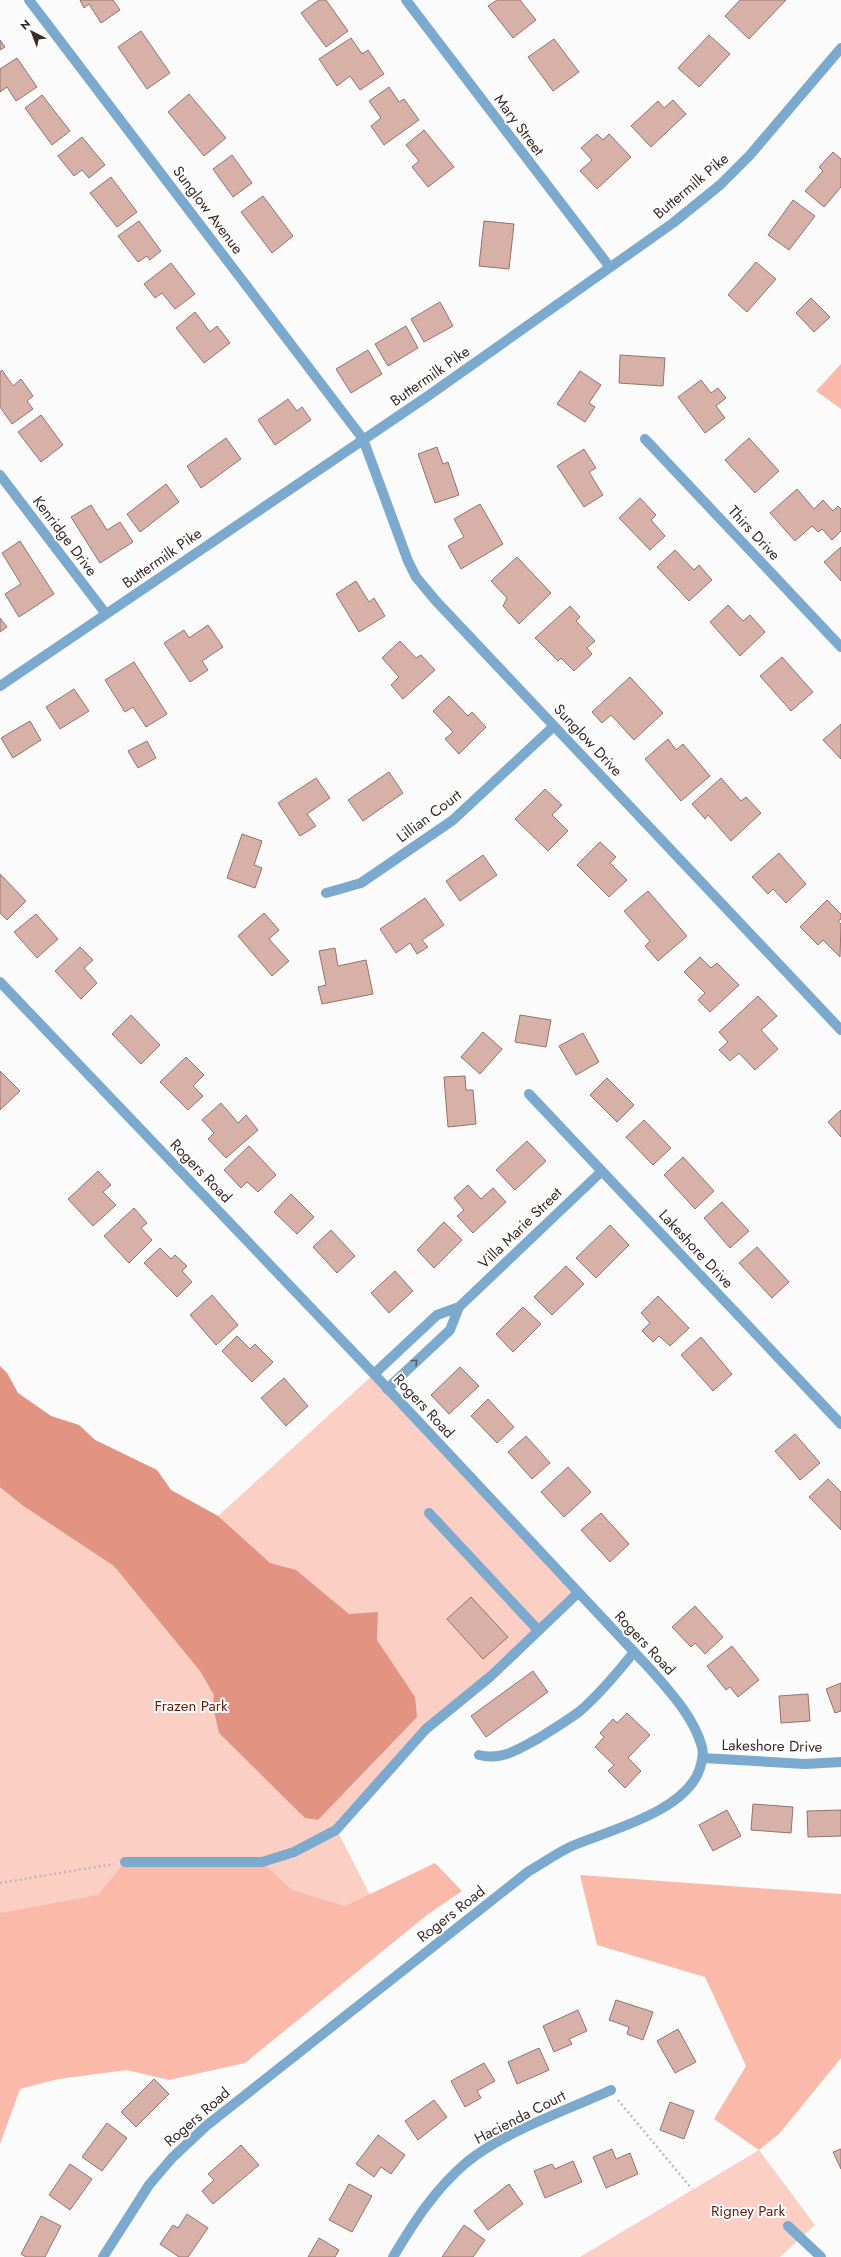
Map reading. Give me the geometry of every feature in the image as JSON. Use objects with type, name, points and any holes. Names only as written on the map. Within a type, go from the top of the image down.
[{"type":"street","name":"Sunglow Avenue","points":[[28,0],[363,439]]},
{"type":"street","name":"Mary Street","points":[[406,0],[609,266]]},
{"type":"street","name":"Buttermilk Pike","points":[[0,686],[438,389],[609,266],[673,223],[720,185],[750,155],[841,48]]},
{"type":"street","name":"Sunglow Drive","points":[[363,439],[405,554],[416,577],[436,601],[841,1030]]},
{"type":"street","name":"Thirs Drive","points":[[645,439],[841,647]]},
{"type":"street","name":"Kenridge Drive","points":[[0,475],[106,614]]},
{"type":"street","name":"Lillian Court","points":[[326,893],[360,883],[453,820],[554,726]]},
{"type":"street","name":"Rogers Road","points":[[0,982],[374,1374],[634,1652],[676,1700],[688,1717],[703,1748],[703,1758],[697,1779],[686,1792],[668,1806],[570,1847],[529,1871],[206,2126],[172,2158],[149,2185],[103,2257]]},
{"type":"street","name":"Lakeshore Drive","points":[[529,1094],[841,1424]]},
{"type":"street","name":"Villa Marie Street","points":[[374,1374],[438,1315],[459,1307],[602,1171]]},
{"type":"street","name":"Villa Marie Street","points":[[387,1389],[450,1330],[459,1307]]},
{"type":"street","points":[[430,1513],[538,1630]]},
{"type":"street","points":[[125,1862],[262,1862],[294,1852],[336,1830],[426,1729],[491,1676],[578,1593]]},
{"type":"street","points":[[479,1754],[489,1757],[501,1757],[521,1748],[568,1720],[596,1695],[634,1652]]},
{"type":"street","name":"Lakeshore Drive","points":[[703,1758],[805,1764],[841,1762]]},
{"type":"street","name":"Hacienda Court","points":[[393,2257],[420,2213],[439,2190],[467,2162],[508,2136],[611,2090]]},
{"type":"street","points":[[788,2226],[822,2257]]},
{"type":"path","points":[[0,1883],[125,1862]]},
{"type":"path","points":[[611,2090],[633,2121],[692,2189]]},
{"type":"green space","name":"Frazen Park","points":[[0,1366],[7,1373],[18,1393],[51,1416],[79,1425],[95,1440],[157,1470],[171,1490],[218,1516],[374,1374],[578,1593],[426,1729],[337,1830],[374,1903],[0,2042]]},
{"type":"green space","name":"Rigney Park","points":[[759,2150],[815,2225],[780,2257],[580,2257]]},
{"type":"shaded area","points":[[841,364],[841,409],[816,391]]},
{"type":"shaded area","points":[[0,1366],[7,1373],[18,1393],[51,1416],[79,1425],[95,1440],[157,1470],[171,1490],[218,1516],[270,1563],[296,1570],[349,1614],[378,1612],[377,1640],[415,1697],[417,1717],[318,1820],[305,1818],[219,1733],[213,1706],[214,1695],[200,1671],[114,1566],[22,1505],[0,1487]]},
{"type":"shaded area","points":[[125,1862],[262,1862],[292,1890],[345,1906],[435,1863],[462,1891],[427,1915],[245,2063],[169,2080],[127,2070],[58,2079],[20,2089],[0,2144],[0,1913],[98,1895]]},
{"type":"shaded area","points":[[580,1875],[841,1894],[841,2058],[779,2134],[759,2150],[714,2119],[746,2066],[705,1977],[597,1945]]},
{"type":"building","points":[[80,0],[113,0],[120,10],[101,23],[89,4],[84,8]]},
{"type":"building","points":[[319,0],[326,0],[348,31],[326,47],[301,13]]},
{"type":"building","points":[[497,0],[520,0],[536,20],[513,38],[488,6]]},
{"type":"building","points":[[740,0],[786,0],[749,39],[725,16]]},
{"type":"building","points":[[141,31],[170,73],[147,89],[118,47]]},
{"type":"building","points":[[709,35],[730,54],[699,87],[678,68]]},
{"type":"building","points":[[351,38],[362,54],[368,50],[384,74],[360,90],[350,76],[337,86],[319,59]]},
{"type":"building","points":[[554,39],[579,72],[553,91],[528,57]]},
{"type":"building","points":[[0,40],[5,47],[0,50]]},
{"type":"building","points":[[17,58],[37,87],[16,101],[7,87],[0,92],[0,69]]},
{"type":"building","points":[[389,87],[399,102],[404,99],[419,120],[384,145],[371,126],[381,118],[369,101]]},
{"type":"building","points":[[189,94],[226,138],[204,156],[168,112]]},
{"type":"building","points":[[42,95],[70,131],[52,145],[25,108]]},
{"type":"building","points":[[673,100],[686,114],[651,147],[631,126],[658,101],[664,108]]},
{"type":"building","points":[[424,130],[454,167],[428,187],[412,167],[419,161],[406,145]]},
{"type":"building","points":[[597,134],[603,140],[609,134],[631,157],[597,189],[580,171],[592,160],[581,148]]},
{"type":"building","points":[[82,137],[105,165],[89,178],[82,170],[74,176],[58,156]]},
{"type":"building","points":[[833,152],[841,159],[841,187],[824,207],[805,191],[823,171],[819,167]]},
{"type":"building","points":[[232,155],[252,183],[233,197],[213,169]]},
{"type":"building","points":[[111,177],[137,212],[117,227],[90,193]]},
{"type":"building","points":[[263,196],[293,236],[272,253],[241,212]]},
{"type":"building","points":[[793,200],[815,216],[789,250],[768,235]]},
{"type":"building","points":[[139,221],[161,251],[150,260],[147,256],[138,262],[118,236]]},
{"type":"building","points":[[484,221],[514,224],[509,269],[479,266]]},
{"type":"building","points":[[756,262],[776,279],[747,312],[728,295]]},
{"type":"building","points":[[171,263],[195,294],[175,309],[162,293],[155,298],[144,284]]},
{"type":"building","points":[[811,298],[830,317],[814,332],[796,313]]},
{"type":"building","points":[[440,302],[453,326],[424,342],[411,319]]},
{"type":"building","points":[[195,312],[210,332],[217,326],[230,343],[204,363],[176,328]]},
{"type":"building","points":[[406,326],[418,348],[388,366],[375,344]]},
{"type":"building","points":[[368,350],[382,374],[351,393],[336,369]]},
{"type":"building","points":[[620,355],[665,358],[663,386],[619,383]]},
{"type":"building","points":[[2,370],[13,386],[21,379],[33,396],[27,401],[33,409],[12,424],[0,407],[0,372]]},
{"type":"building","points":[[580,371],[601,385],[589,403],[595,407],[585,422],[557,404]]},
{"type":"building","points":[[701,380],[711,393],[718,388],[726,398],[716,406],[725,418],[705,433],[678,397]]},
{"type":"building","points":[[288,399],[297,411],[302,407],[311,420],[275,445],[258,420]]},
{"type":"building","points":[[41,415],[63,445],[41,462],[18,432]]},
{"type":"building","points":[[226,438],[241,459],[201,488],[187,466]]},
{"type":"building","points":[[749,438],[779,471],[755,493],[725,460]]},
{"type":"building","points":[[437,447],[443,464],[448,462],[459,495],[435,503],[418,454]]},
{"type":"building","points":[[584,449],[596,468],[589,472],[603,495],[584,507],[557,466]]},
{"type":"building","points":[[166,484],[179,502],[140,532],[127,514]]},
{"type":"building","points":[[797,489],[814,509],[823,500],[833,511],[838,506],[841,509],[841,531],[832,540],[822,529],[818,532],[812,526],[795,541],[770,513]]},
{"type":"building","points":[[640,498],[656,515],[651,520],[665,536],[650,550],[619,518]]},
{"type":"building","points":[[480,504],[503,544],[461,569],[448,546],[464,537],[454,519]]},
{"type":"building","points":[[91,505],[107,530],[120,522],[133,542],[100,563],[71,517]]},
{"type":"building","points":[[20,541],[54,594],[19,617],[5,594],[21,584],[2,553]]},
{"type":"building","points":[[841,547],[841,581],[824,562]]},
{"type":"building","points":[[675,550],[694,570],[699,565],[712,580],[689,601],[657,567]]},
{"type":"building","points":[[517,557],[551,593],[519,624],[503,606],[507,598],[491,581]]},
{"type":"building","points":[[356,581],[369,602],[374,598],[385,616],[359,632],[336,594]]},
{"type":"building","points":[[728,605],[743,621],[750,615],[765,632],[740,656],[710,622]]},
{"type":"building","points":[[570,606],[580,617],[576,621],[595,641],[587,648],[592,654],[574,671],[561,658],[558,661],[535,638]]},
{"type":"building","points":[[0,618],[7,627],[0,632]]},
{"type":"building","points":[[208,625],[223,647],[202,661],[208,670],[190,682],[164,643],[184,630],[189,638]]},
{"type":"building","points":[[400,641],[416,658],[421,655],[435,670],[403,699],[391,685],[399,677],[382,658]]},
{"type":"building","points":[[782,657],[813,692],[791,711],[760,676]]},
{"type":"building","points":[[134,662],[167,714],[146,727],[133,707],[125,712],[105,680]]},
{"type":"building","points":[[630,677],[663,713],[634,740],[611,715],[602,723],[592,712]]},
{"type":"building","points":[[74,689],[89,711],[60,729],[46,707]]},
{"type":"building","points":[[449,696],[468,716],[472,712],[486,727],[459,754],[445,739],[453,732],[433,711]]},
{"type":"building","points":[[30,721],[41,740],[13,758],[1,738]]},
{"type":"building","points":[[841,724],[841,759],[823,740]]},
{"type":"building","points":[[668,739],[676,750],[683,744],[710,776],[681,801],[645,759]]},
{"type":"building","points":[[147,741],[156,758],[138,768],[128,751]]},
{"type":"building","points":[[389,772],[403,793],[363,821],[348,800]]},
{"type":"building","points":[[316,778],[330,798],[307,814],[316,826],[300,836],[278,803]]},
{"type":"building","points":[[721,778],[741,801],[746,797],[761,813],[731,841],[708,815],[705,819],[692,804]]},
{"type":"building","points":[[545,789],[562,805],[552,815],[568,831],[548,851],[515,819]]},
{"type":"building","points":[[242,834],[262,841],[254,865],[262,868],[255,888],[227,878]]},
{"type":"building","points":[[600,842],[616,857],[610,863],[627,880],[609,897],[577,865]]},
{"type":"building","points":[[779,853],[806,884],[786,903],[773,889],[768,894],[752,877]]},
{"type":"building","points":[[483,855],[497,875],[460,901],[446,881]]},
{"type":"building","points":[[0,874],[26,901],[7,920],[0,913]]},
{"type":"building","points":[[648,891],[687,936],[658,961],[645,946],[650,941],[624,911]]},
{"type":"building","points":[[425,898],[444,925],[422,940],[428,947],[417,954],[410,943],[396,953],[380,929]]},
{"type":"building","points":[[827,900],[841,914],[841,919],[838,921],[841,924],[840,957],[823,940],[818,945],[800,927]]},
{"type":"building","points":[[264,913],[279,930],[269,939],[289,961],[272,976],[238,936]]},
{"type":"building","points":[[36,914],[58,939],[37,958],[14,932]]},
{"type":"building","points":[[80,947],[93,960],[84,968],[97,983],[81,999],[55,971]]},
{"type":"building","points":[[335,948],[338,966],[366,960],[373,994],[322,1004],[318,987],[326,985],[319,951]]},
{"type":"building","points":[[700,957],[711,968],[717,963],[739,985],[710,1012],[698,1000],[705,993],[684,972]]},
{"type":"building","points":[[758,996],[777,1016],[761,1030],[778,1049],[755,1070],[739,1053],[730,1061],[719,1050],[728,1042],[719,1032]]},
{"type":"building","points":[[131,1015],[160,1045],[141,1064],[112,1034]]},
{"type":"building","points":[[520,1015],[551,1020],[546,1047],[515,1042]]},
{"type":"building","points":[[483,1032],[502,1049],[480,1074],[461,1057]]},
{"type":"building","points":[[583,1033],[599,1062],[576,1075],[559,1046]]},
{"type":"building","points":[[186,1057],[204,1075],[193,1086],[203,1096],[188,1110],[160,1082]]},
{"type":"building","points":[[0,1071],[20,1091],[0,1110]]},
{"type":"building","points":[[465,1076],[466,1090],[473,1090],[476,1124],[448,1127],[444,1077]]},
{"type":"building","points":[[607,1078],[634,1105],[617,1122],[590,1095]]},
{"type":"building","points":[[221,1103],[238,1123],[246,1115],[258,1130],[226,1158],[208,1139],[214,1133],[202,1120]]},
{"type":"building","points":[[841,1110],[841,1137],[828,1122]]},
{"type":"building","points":[[644,1120],[671,1148],[653,1165],[626,1137]]},
{"type":"building","points":[[527,1141],[546,1161],[515,1190],[496,1170]]},
{"type":"building","points":[[249,1146],[276,1175],[258,1192],[247,1182],[241,1188],[224,1170]]},
{"type":"building","points":[[683,1157],[714,1191],[695,1209],[664,1175]]},
{"type":"building","points":[[98,1171],[111,1185],[103,1192],[116,1205],[93,1226],[68,1199]]},
{"type":"building","points":[[468,1185],[481,1199],[493,1188],[506,1202],[473,1233],[457,1216],[464,1210],[454,1198]]},
{"type":"building","points":[[291,1194],[314,1217],[297,1234],[274,1212]]},
{"type":"building","points":[[722,1202],[749,1231],[730,1248],[704,1218]]},
{"type":"building","points":[[134,1208],[147,1223],[141,1228],[152,1240],[129,1263],[104,1236]]},
{"type":"building","points":[[444,1222],[462,1240],[434,1268],[417,1250]]},
{"type":"building","points":[[610,1225],[629,1245],[596,1278],[576,1258]]},
{"type":"building","points":[[331,1230],[355,1256],[337,1273],[313,1247]]},
{"type":"building","points":[[757,1247],[789,1282],[772,1298],[739,1263]]},
{"type":"building","points":[[160,1248],[171,1259],[175,1255],[187,1266],[182,1271],[192,1282],[177,1297],[144,1263]]},
{"type":"building","points":[[566,1266],[584,1284],[552,1315],[534,1297]]},
{"type":"building","points":[[395,1271],[413,1291],[389,1313],[371,1293]]},
{"type":"building","points":[[212,1295],[238,1325],[216,1345],[190,1315]]},
{"type":"building","points":[[658,1296],[689,1328],[670,1346],[659,1336],[653,1342],[642,1331],[650,1323],[641,1313]]},
{"type":"building","points":[[523,1307],[541,1324],[513,1352],[496,1334]]},
{"type":"building","points":[[237,1336],[250,1349],[255,1344],[273,1362],[252,1382],[222,1351]]},
{"type":"building","points":[[701,1337],[732,1374],[713,1391],[681,1355]]},
{"type":"building","points":[[460,1367],[479,1386],[449,1414],[431,1395]]},
{"type":"building","points":[[284,1378],[308,1406],[286,1426],[261,1398]]},
{"type":"building","points":[[488,1399],[514,1427],[497,1443],[471,1416]]},
{"type":"building","points":[[795,1434],[820,1463],[800,1480],[775,1451]]},
{"type":"building","points":[[526,1436],[550,1463],[532,1479],[508,1452]]},
{"type":"building","points":[[568,1467],[591,1492],[564,1517],[541,1492]]},
{"type":"building","points":[[828,1479],[841,1492],[841,1530],[809,1497]]},
{"type":"building","points":[[601,1513],[629,1544],[610,1562],[581,1530]]},
{"type":"building","points":[[471,1597],[508,1637],[483,1659],[447,1619]]},
{"type":"building","points":[[695,1606],[723,1637],[705,1654],[695,1643],[691,1647],[672,1627]]},
{"type":"building","points":[[732,1646],[759,1680],[738,1697],[730,1687],[726,1690],[707,1666]]},
{"type":"building","points":[[533,1671],[548,1692],[486,1737],[471,1716]]},
{"type":"building","points":[[841,1683],[841,1711],[835,1713],[826,1689]]},
{"type":"building","points":[[808,1694],[810,1721],[781,1723],[779,1696]]},
{"type":"building","points":[[627,1713],[650,1735],[628,1758],[641,1771],[625,1788],[608,1771],[614,1765],[595,1747],[604,1737],[600,1733],[613,1719],[617,1723]]},
{"type":"building","points":[[753,1804],[793,1807],[791,1833],[751,1830]]},
{"type":"building","points":[[727,1810],[741,1836],[713,1851],[699,1825]]},
{"type":"building","points":[[841,1810],[841,1836],[808,1837],[807,1811]]},
{"type":"building","points":[[616,2000],[653,2012],[643,2040],[627,2034],[629,2027],[609,2020]]},
{"type":"building","points":[[578,2010],[587,2031],[569,2039],[572,2044],[554,2052],[543,2026]]},
{"type":"building","points":[[678,2029],[696,2062],[675,2073],[657,2041]]},
{"type":"building","points":[[539,2048],[549,2070],[517,2084],[508,2062]]},
{"type":"building","points":[[484,2063],[495,2081],[477,2091],[481,2098],[465,2107],[451,2081]]},
{"type":"building","points":[[154,2079],[169,2094],[136,2127],[121,2112]]},
{"type":"building","points":[[434,2100],[447,2117],[418,2140],[405,2121]]},
{"type":"building","points":[[670,2102],[694,2111],[684,2139],[660,2130]]},
{"type":"building","points":[[107,2123],[127,2138],[102,2171],[82,2157]]},
{"type":"building","points":[[378,2135],[405,2155],[391,2174],[381,2167],[374,2177],[356,2164]]},
{"type":"building","points":[[241,2145],[259,2165],[213,2204],[202,2191],[214,2180],[208,2174]]},
{"type":"building","points":[[612,2149],[616,2159],[630,2153],[638,2174],[606,2188],[593,2157]]},
{"type":"building","points":[[841,2149],[841,2169],[833,2152]]},
{"type":"building","points":[[573,2161],[582,2182],[545,2198],[534,2171],[552,2164],[555,2169]]},
{"type":"building","points":[[70,2164],[92,2179],[70,2210],[49,2195]]},
{"type":"building","points":[[349,2184],[372,2196],[352,2232],[329,2220]]},
{"type":"building","points":[[509,2184],[523,2204],[488,2230],[474,2211]]},
{"type":"building","points":[[187,2214],[208,2228],[188,2257],[179,2257],[160,2244],[173,2225],[178,2228]]},
{"type":"building","points":[[41,2216],[61,2226],[45,2257],[26,2257],[21,2254]]},
{"type":"building","points":[[464,2225],[485,2240],[473,2257],[442,2257]]},
{"type":"building","points":[[319,2238],[339,2250],[335,2257],[308,2257]]}]
